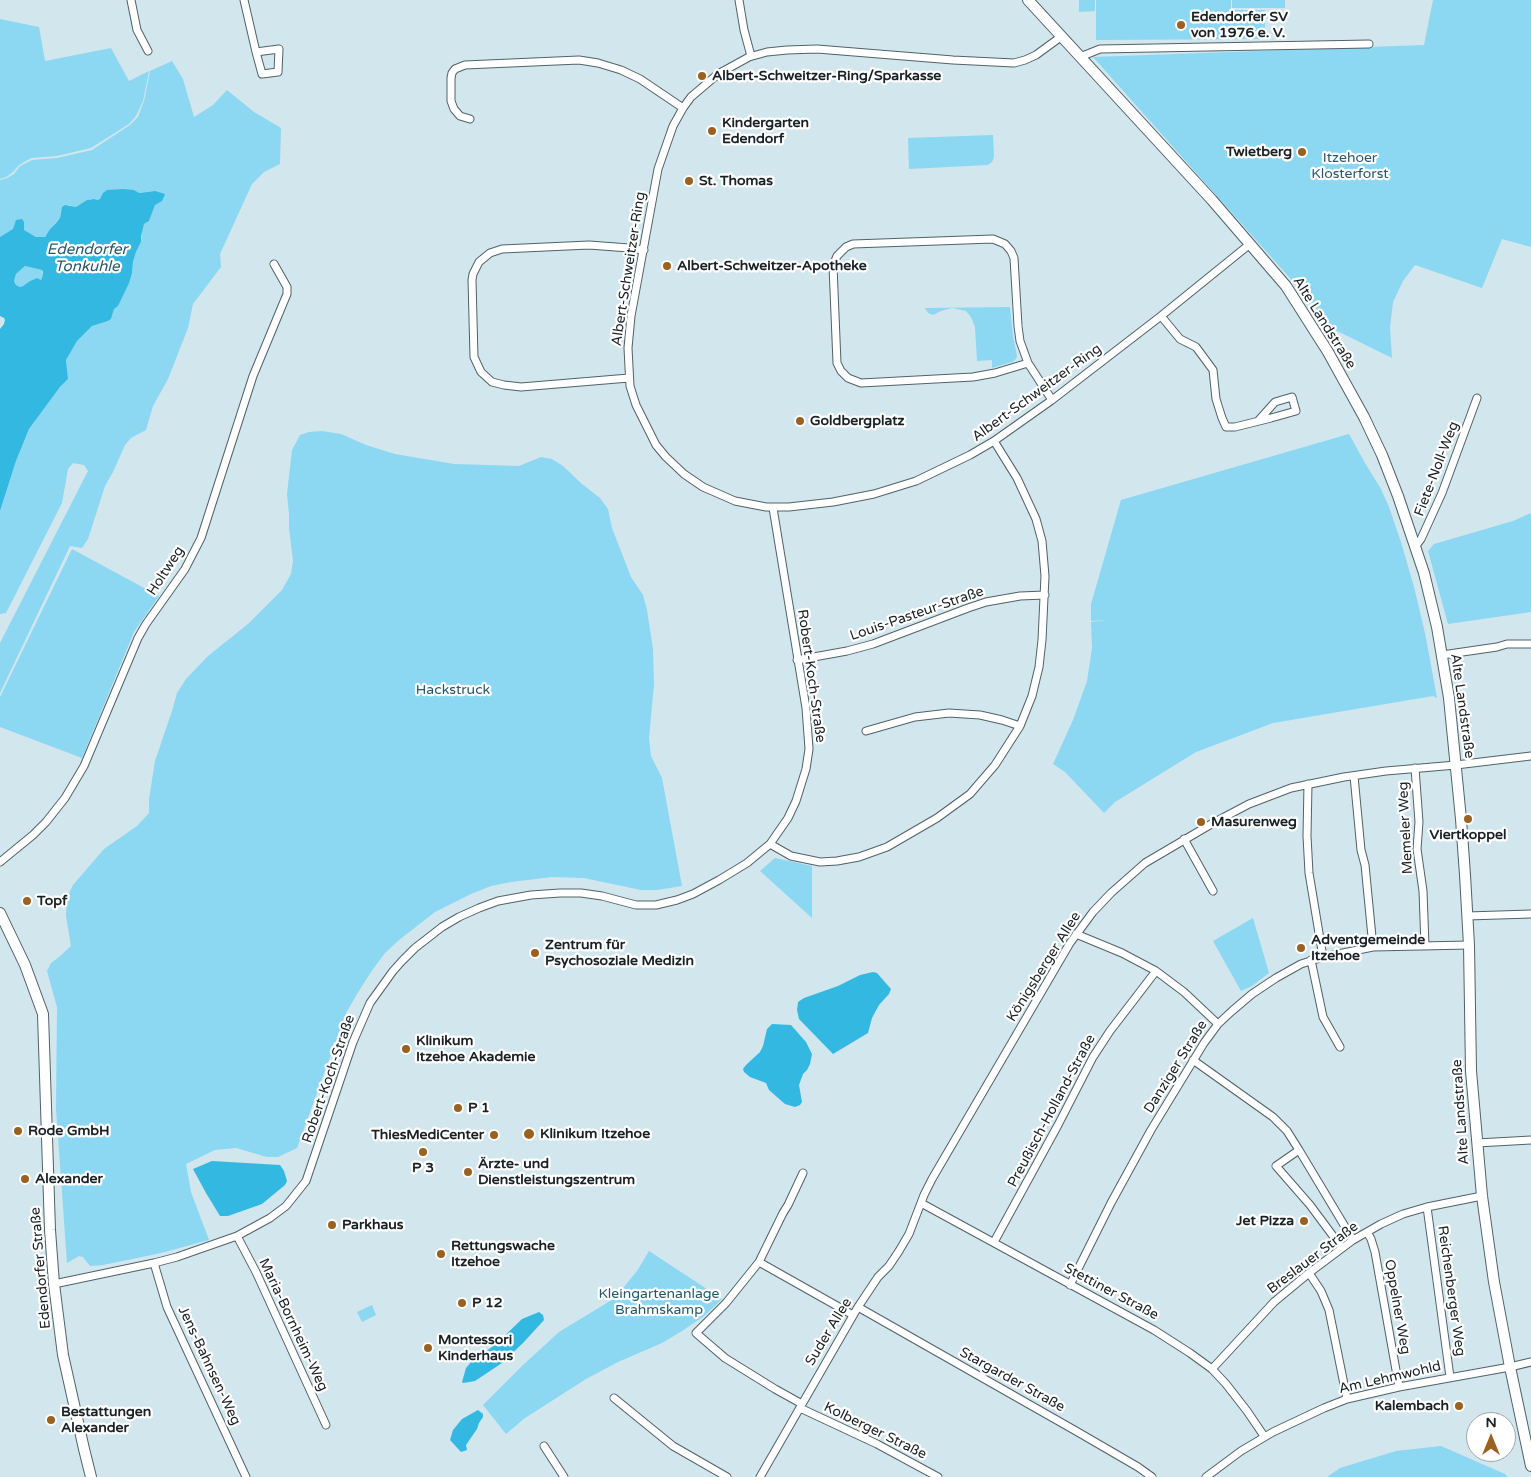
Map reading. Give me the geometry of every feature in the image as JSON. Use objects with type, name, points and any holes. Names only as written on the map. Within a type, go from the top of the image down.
[{"type":"street","points":[[131,0],[137,30],[148,51]]},
{"type":"street","points":[[244,0],[256,52]]},
{"type":"street","points":[[738,0],[751,56]]},
{"type":"street","name":"Alte Landstraße","points":[[1028,0],[1275,272],[1300,306],[1364,417],[1392,481],[1424,573],[1442,655],[1456,765],[1469,945],[1472,1071],[1482,1196],[1494,1282],[1531,1465]]},
{"type":"street","name":"Albert-Schweitzer-Ring","points":[[1062,36],[1036,55],[1014,63],[961,61],[817,49],[779,50],[751,56],[710,80],[692,97],[683,108],[669,135],[658,169],[629,335],[629,378],[636,405],[647,429],[661,451],[677,468],[697,484],[743,503],[773,508],[814,505],[874,494],[921,479],[994,442],[1162,316],[1250,244]]},
{"type":"street","points":[[1080,57],[1100,49],[1369,44]]},
{"type":"street","points":[[470,119],[460,116],[454,109],[451,101],[452,74],[455,69],[465,64],[579,60],[598,63],[640,79],[683,108]]},
{"type":"street","points":[[1028,363],[995,374],[972,377],[861,383],[848,378],[841,371],[837,363],[833,269],[837,256],[846,247],[854,244],[993,239],[1002,242],[1010,248],[1014,258],[1018,331],[1028,363],[1052,400]]},
{"type":"street","points":[[629,378],[520,387],[504,386],[492,382],[481,372],[474,357],[472,280],[479,262],[490,253],[502,249],[589,246],[644,250]]},
{"type":"street","name":"Holtweg","points":[[0,862],[33,835],[65,798],[84,766],[138,638],[186,568],[203,534],[244,403],[260,358],[287,294],[287,287],[274,264]]},
{"type":"street","points":[[1162,316],[1179,338],[1196,347],[1213,370],[1216,399],[1226,427],[1235,427],[1258,421],[1296,411],[1292,397],[1275,402],[1258,421]]},
{"type":"street","name":"Fiete-Noll-Weg","points":[[1415,547],[1421,540],[1442,493],[1477,398]]},
{"type":"street","points":[[770,844],[791,856],[820,862],[860,857],[886,847],[937,818],[970,794],[996,766],[1020,726],[1032,696],[1039,667],[1045,595],[1043,553],[1038,525],[1023,488],[994,442]]},
{"type":"street","name":"Robert-Koch-Straße","points":[[54,1284],[154,1263],[198,1250],[237,1236],[270,1218],[286,1206],[306,1181],[353,1042],[370,1003],[402,961],[442,927],[479,908],[531,895],[582,893],[636,905],[656,905],[677,900],[720,880],[747,863],[770,844],[791,813],[808,762],[809,749],[808,723],[773,508]]},
{"type":"street","name":"Louis-Pasteur-Straße","points":[[797,660],[873,644],[986,602],[1020,596],[1045,595]]},
{"type":"street","points":[[1442,655],[1507,644],[1531,644]]},
{"type":"street","points":[[866,731],[915,717],[948,713],[980,715],[1020,726]]},
{"type":"street","name":"Königsberger Allee","points":[[920,1203],[936,1171],[1076,934],[1111,893],[1145,863],[1243,807],[1278,792],[1308,784],[1354,776],[1531,756]]},
{"type":"street","name":"Memeler Weg","points":[[1415,768],[1419,827],[1417,849],[1423,891],[1425,946]]},
{"type":"street","points":[[1354,776],[1373,947]]},
{"type":"street","points":[[1308,784],[1307,836],[1309,873],[1323,956]]},
{"type":"street","points":[[1184,839],[1213,891]]},
{"type":"street","name":"Edendorfer Straße","points":[[0,913],[25,965],[43,1014],[50,1230],[54,1284],[63,1355],[91,1477]]},
{"type":"street","points":[[1467,916],[1531,914]]},
{"type":"street","points":[[1076,934],[1122,953],[1156,971],[1184,992],[1218,1024]]},
{"type":"street","name":"Danziger Straße","points":[[1070,1285],[1133,1161],[1193,1060],[1218,1024],[1242,1002],[1290,970],[1323,956],[1373,947],[1469,945]]},
{"type":"street","points":[[1311,960],[1323,1017],[1340,1047]]},
{"type":"street","name":"Preußisch-Holland-Straße","points":[[994,1242],[1054,1134],[1093,1057],[1110,1031],[1156,971]]},
{"type":"street","points":[[1193,1060],[1273,1117],[1287,1131],[1353,1240]]},
{"type":"street","points":[[1477,1143],[1531,1140]]},
{"type":"street","points":[[1299,1150],[1276,1166],[1310,1205],[1342,1248]]},
{"type":"street","points":[[803,1173],[759,1262],[853,1316]]},
{"type":"street","name":"Breslauer Straße","points":[[1212,1369],[1274,1302],[1309,1272],[1353,1240],[1392,1219],[1427,1207],[1482,1196]]},
{"type":"street","name":"Stettiner Straße","points":[[920,1203],[1154,1330],[1190,1352],[1212,1369],[1234,1394],[1264,1436]]},
{"type":"street","name":"Suder Allee","points":[[760,1477],[858,1307],[878,1277],[889,1266],[899,1251],[920,1203]]},
{"type":"street","name":"Reichenberger Weg","points":[[1427,1207],[1450,1377]]},
{"type":"street","name":"Oppelner Weg","points":[[1367,1232],[1376,1254],[1398,1387]]},
{"type":"street","name":"Maria-Bornheim-Weg","points":[[237,1236],[326,1425]]},
{"type":"street","name":"Kolberger Straße","points":[[759,1262],[726,1303],[696,1333],[725,1358],[801,1406],[938,1477]]},
{"type":"street","name":"Jens-Bahnsen-Weg","points":[[154,1263],[167,1307],[246,1477]]},
{"type":"street","points":[[1309,1272],[1321,1291],[1329,1310],[1347,1400]]},
{"type":"street","name":"Stargarder Straße","points":[[858,1307],[1076,1430],[1152,1477]]},
{"type":"street","name":"Am Lehmwohld","points":[[1206,1477],[1264,1436],[1324,1408],[1398,1387],[1531,1362]]},
{"type":"street","points":[[614,1398],[673,1446],[727,1477]]},
{"type":"street","points":[[544,1446],[564,1477]]},
{"type":"green space","points":[[1079,0],[1095,0],[1095,11],[1079,12]]},
{"type":"green space","name":"Edendorfer SV von 1976 e. V.","points":[[1096,0],[1231,0],[1231,10],[1265,10],[1265,39],[1096,40]]},
{"type":"green space","points":[[1232,0],[1285,0],[1285,8],[1232,8]]},
{"type":"green space","name":"Itzehoer Klosterforst","points":[[1433,0],[1531,0],[1531,247],[1502,239],[1482,288],[1415,265],[1403,281],[1393,302],[1390,328],[1392,358],[1329,327],[1313,304],[1093,57],[1424,45]]},
{"type":"green space","points":[[0,19],[39,27],[45,61],[111,48],[129,81],[149,71],[143,101],[136,116],[129,124],[91,148],[57,156],[31,158],[19,165],[6,177],[0,179]]},
{"type":"green space","points":[[172,61],[183,79],[194,117],[213,105],[227,90],[254,112],[281,128],[280,164],[264,172],[252,184],[220,254],[221,267],[193,304],[188,328],[168,379],[153,406],[146,430],[131,438],[125,445],[105,486],[88,539],[82,548],[70,546],[0,693],[0,643],[88,471],[84,465],[73,463],[68,469],[62,503],[6,613],[0,614],[0,511],[16,461],[29,429],[68,379],[66,360],[69,354],[77,341],[92,326],[111,319],[114,309],[118,306],[132,273],[133,262],[141,242],[144,224],[149,221],[155,205],[155,191],[138,193],[134,190],[107,190],[100,199],[90,199],[76,207],[68,205],[61,210],[60,218],[45,237],[36,237],[23,230],[24,222],[15,224],[13,230],[0,237],[0,180],[14,174],[20,166],[32,160],[57,158],[92,150],[130,125],[138,117],[144,101],[150,71]]},
{"type":"green space","points":[[993,135],[994,157],[988,165],[909,169],[908,138]]},
{"type":"green space","points":[[25,266],[42,270],[42,278],[41,280],[37,278],[20,287],[14,281],[16,274]]},
{"type":"green space","points":[[1010,307],[1017,356],[1012,362],[992,368],[992,360],[977,361],[975,327],[966,311],[952,308],[933,315],[928,313],[925,308]]},
{"type":"green space","name":"Hackstruck","points":[[322,431],[341,434],[366,445],[395,454],[454,464],[519,466],[541,457],[552,459],[563,466],[600,498],[608,509],[612,528],[631,577],[643,595],[647,610],[653,649],[654,684],[649,738],[651,756],[662,778],[682,886],[657,890],[641,890],[584,878],[552,877],[491,886],[435,912],[385,953],[357,994],[346,1013],[297,1148],[278,1157],[267,1157],[236,1148],[215,1150],[186,1164],[191,1192],[209,1240],[161,1253],[103,1265],[90,1266],[83,1257],[79,1256],[67,1263],[56,1109],[57,1007],[47,971],[51,963],[71,946],[66,916],[67,897],[73,885],[104,849],[137,826],[149,813],[149,799],[155,761],[177,693],[186,679],[208,656],[248,624],[282,590],[291,574],[293,561],[287,494],[292,450],[300,435]]},
{"type":"green space","points":[[1349,434],[1381,489],[1401,542],[1425,633],[1437,698],[1433,696],[1273,723],[1196,752],[1115,802],[1104,813],[1065,772],[1053,764],[1073,720],[1087,681],[1092,648],[1091,622],[1106,620],[1091,621],[1091,604],[1121,500]]},
{"type":"green space","points":[[1531,513],[1531,612],[1448,624],[1428,551],[1434,544],[1513,521]]},
{"type":"green space","points":[[72,549],[159,596],[134,632],[82,758],[0,727],[0,697]]},
{"type":"green space","points":[[775,858],[812,866],[812,918],[760,871]]},
{"type":"green space","points":[[1253,918],[1269,973],[1252,986],[1241,991],[1213,941]]},
{"type":"green space","name":"Kleingartenanlage Brahmskamp","points":[[649,1251],[722,1299],[704,1316],[682,1331],[662,1343],[618,1362],[586,1379],[525,1418],[506,1434],[483,1405],[559,1332],[615,1298],[637,1271]]},
{"type":"green space","points":[[372,1305],[376,1315],[362,1322],[357,1312]]},
{"type":"green space","points":[[1441,1446],[1466,1457],[1466,1462],[1478,1462],[1508,1477],[1327,1477],[1340,1468],[1396,1451]]},
{"type":"water","name":"Edendorfer Tonkuhle","points":[[107,190],[134,190],[139,193],[155,191],[165,194],[162,201],[155,205],[149,221],[144,224],[141,242],[133,262],[129,283],[118,306],[114,309],[111,319],[92,326],[77,341],[66,360],[68,379],[29,429],[16,461],[0,511],[0,329],[5,320],[0,316],[0,237],[13,229],[16,220],[22,219],[24,230],[36,237],[45,237],[60,218],[62,207],[65,205],[76,207],[87,200],[100,199]],"holes":[[[25,266],[42,270],[41,280],[37,278],[20,287],[14,281],[16,274]]]},
{"type":"water","points":[[877,973],[891,989],[889,994],[879,1005],[872,1018],[868,1033],[833,1054],[799,1019],[798,1002],[860,975]]},
{"type":"water","points":[[772,1024],[791,1025],[806,1042],[812,1054],[810,1064],[803,1074],[799,1085],[802,1102],[795,1107],[785,1104],[769,1090],[766,1083],[750,1077],[743,1069],[760,1052],[767,1029]]},
{"type":"water","points":[[212,1161],[280,1165],[287,1181],[285,1185],[262,1204],[228,1216],[220,1216],[193,1169]]},
{"type":"water","points":[[539,1312],[543,1315],[544,1320],[502,1363],[475,1381],[462,1382],[466,1368],[471,1362],[496,1344],[522,1319]]},
{"type":"water","points":[[478,1410],[483,1414],[483,1417],[466,1445],[467,1450],[461,1452],[450,1440],[453,1430],[462,1419]]},
{"type":"place","name":"Edendorfer SV von 1976 e. V.","points":[[1181,25]]},
{"type":"place","name":"Albert-Schweitzer-Ring/Sparkasse","points":[[702,76]]},
{"type":"place","name":"Kindergarten Edendorf","points":[[712,131]]},
{"type":"place","name":"Twietberg","points":[[1302,152]]},
{"type":"place","name":"St. Thomas","points":[[689,181]]},
{"type":"place","name":"Albert-Schweitzer-Apotheke","points":[[667,266]]},
{"type":"place","name":"Goldbergplatz","points":[[800,421]]},
{"type":"place","name":"Viertkoppel","points":[[1468,819]]},
{"type":"place","name":"Masurenweg","points":[[1201,822]]},
{"type":"place","name":"Topf","points":[[27,901]]},
{"type":"place","name":"Adventgemeinde Itzehoe","points":[[1301,948]]},
{"type":"place","name":"Zentrum für Psychosoziale Medizin","points":[[535,953]]},
{"type":"place","name":"Klinikum Itzehoe Akademie","points":[[406,1049]]},
{"type":"place","name":"P 1","points":[[458,1108]]},
{"type":"place","name":"Rode GmbH","points":[[18,1131]]},
{"type":"place","name":"Klinikum Itzehoe","points":[[529,1134]]},
{"type":"place","name":"ThiesMediCenter","points":[[494,1135]]},
{"type":"place","name":"P 3","points":[[423,1152]]},
{"type":"place","name":"Ärzte- und Dienstleistungszentrum","points":[[468,1172]]},
{"type":"place","name":"Alexander","points":[[25,1179]]},
{"type":"place","name":"Jet Pizza","points":[[1304,1221]]},
{"type":"place","name":"Parkhaus","points":[[332,1225]]},
{"type":"place","name":"Rettungswache Itzehoe","points":[[441,1254]]},
{"type":"place","name":"P 12","points":[[462,1303]]},
{"type":"place","name":"Montessori Kinderhaus","points":[[428,1348]]},
{"type":"place","name":"Kalembach","points":[[1459,1406]]},
{"type":"place","name":"Bestattungen Alexander","points":[[51,1420]]}]
